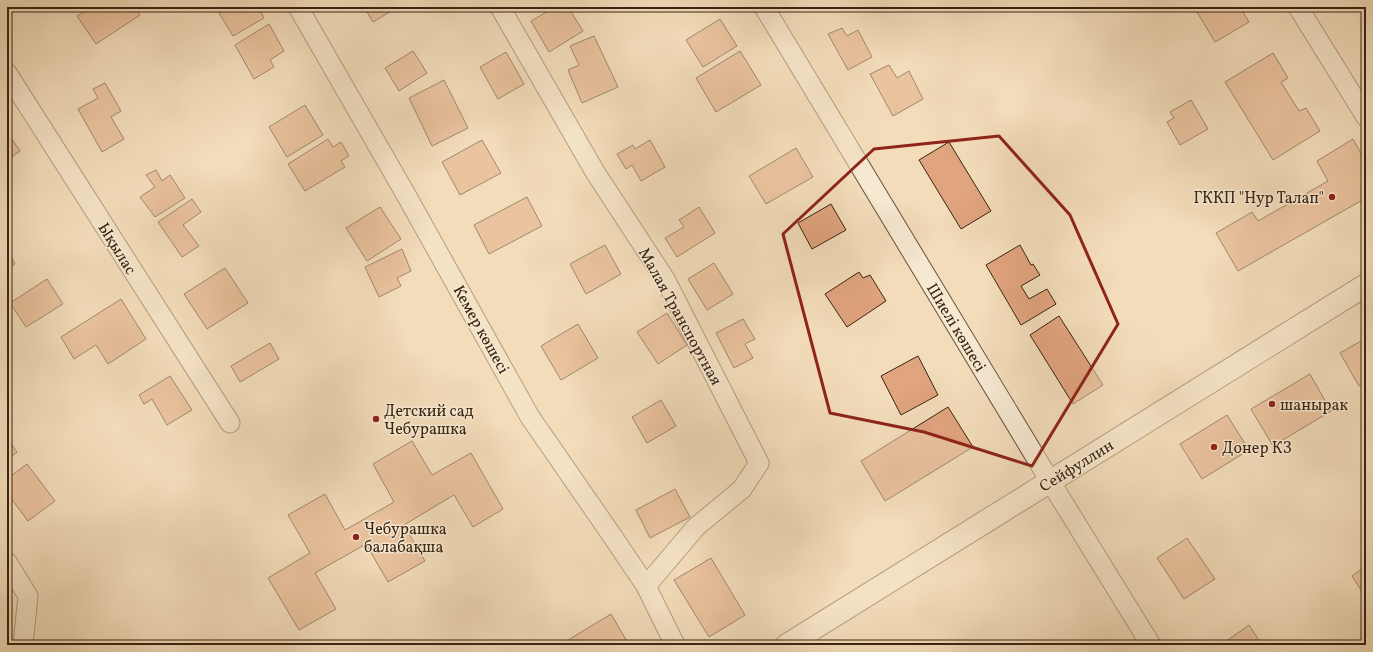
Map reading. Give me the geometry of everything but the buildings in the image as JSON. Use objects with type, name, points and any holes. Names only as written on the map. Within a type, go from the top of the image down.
[{"type":"street","name":"Кемер көшесі","points":[[298,7],[405,193],[530,417],[646,586],[675,645]]},
{"type":"street","name":"Малая Транспортная","points":[[500,7],[595,172],[665,279],[759,463],[742,489],[696,527],[646,586]]},
{"type":"street","name":"Шиелі көшесі","points":[[764,7],[1050,481],[1151,645]]},
{"type":"street","points":[[1298,7],[1366,117]]},
{"type":"street","name":"Ықылас","points":[[7,73],[230,423]]},
{"type":"street","name":"Сейфуллин","points":[[787,645],[1366,285]]},
{"type":"street","points":[[7,562],[28,596],[23,645]]},
{"type":"highlighted area","points":[[999,136],[1070,215],[1118,324],[1032,466],[924,432],[830,413],[783,234],[874,149]]},
{"type":"place","name":"ГККП \"Нур Талап\"","points":[[1332,197]]},
{"type":"place","name":"шанырак","points":[[1272,404]]},
{"type":"place","name":"Детский сад Чебурашка","points":[[376,419]]},
{"type":"place","name":"Донер КЗ","points":[[1214,447]]},
{"type":"place","name":"Чебурашка балабақша","points":[[356,537]]}]
